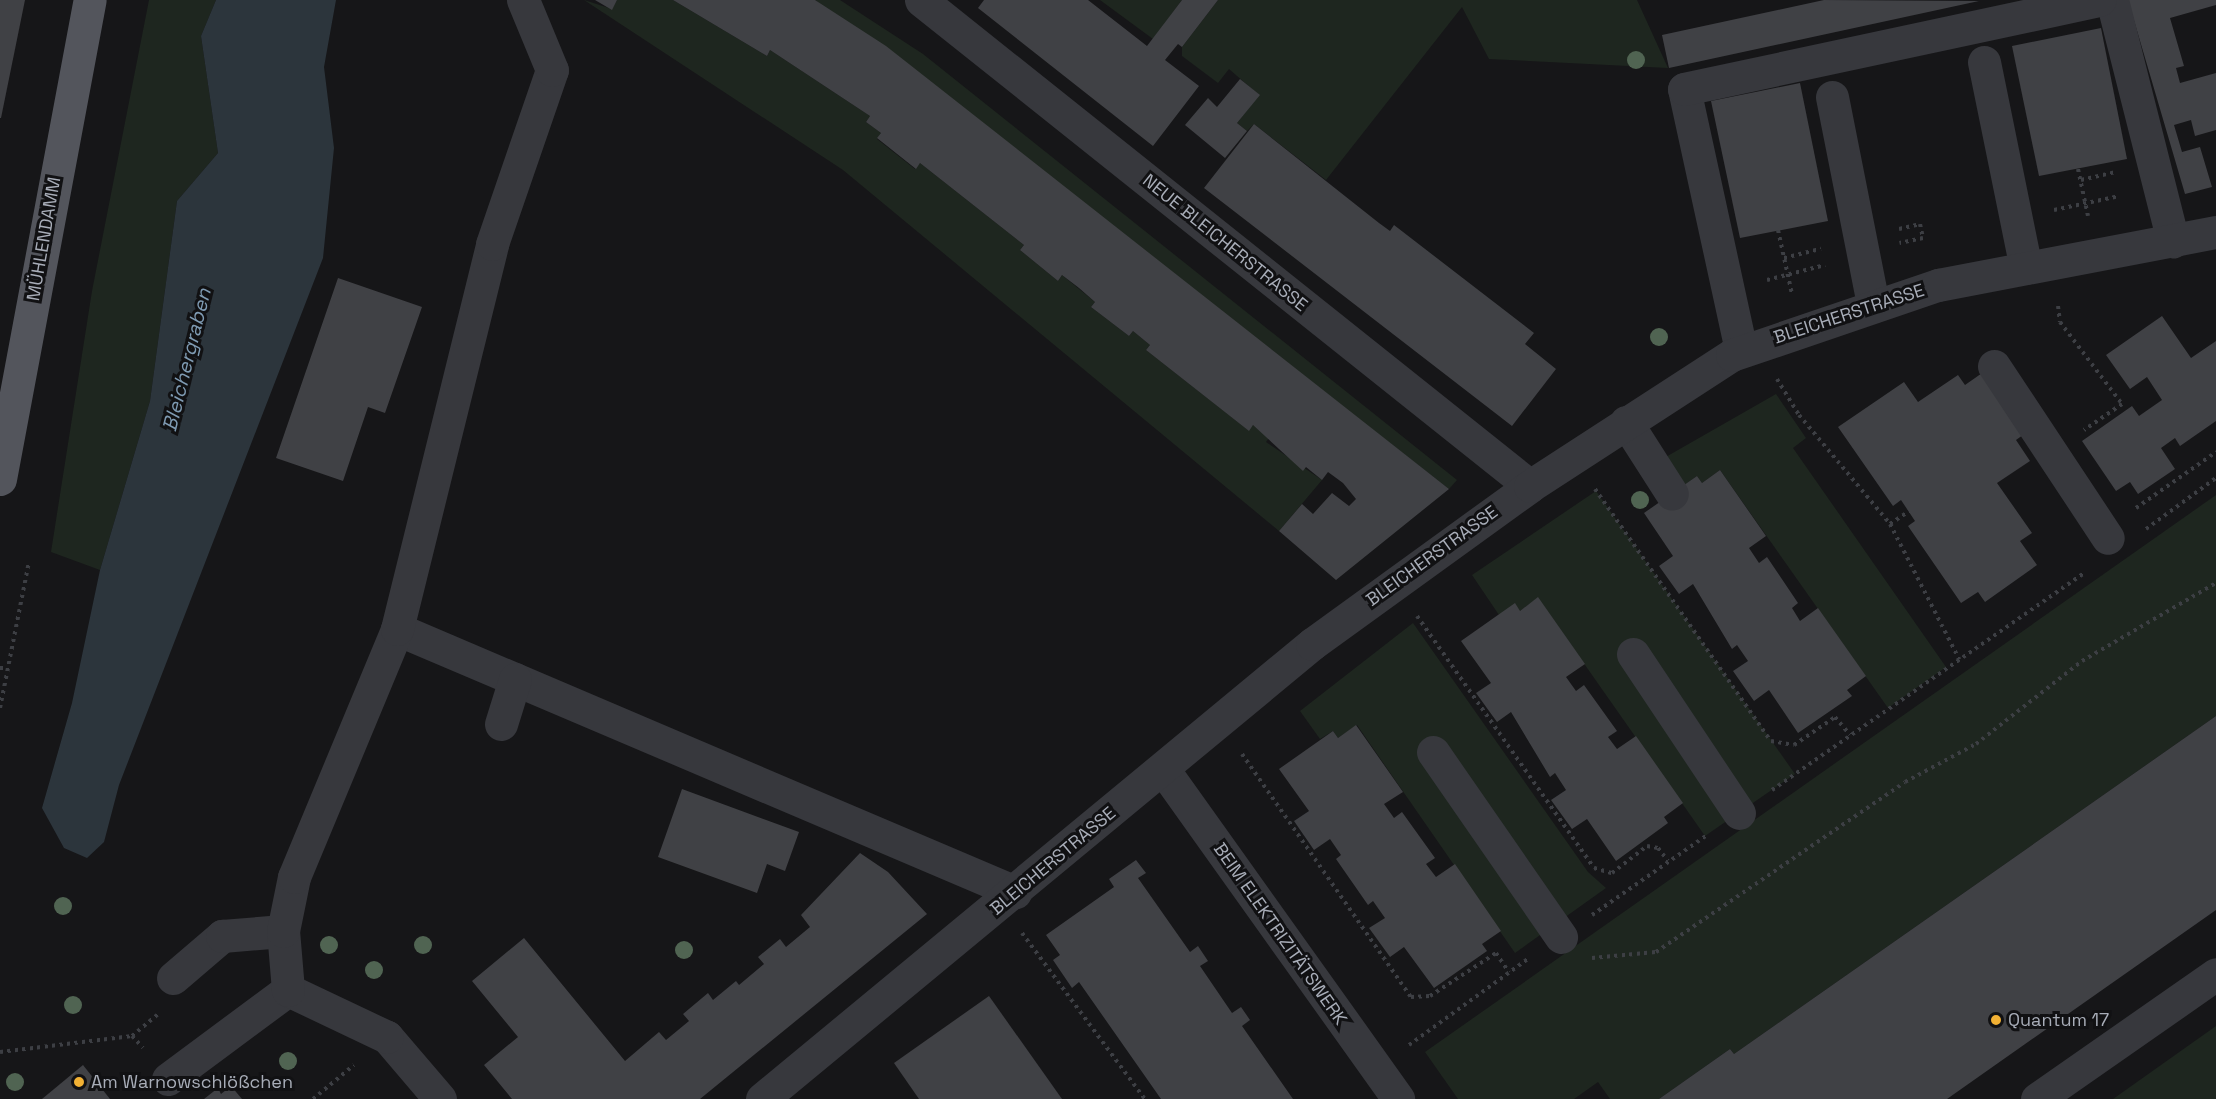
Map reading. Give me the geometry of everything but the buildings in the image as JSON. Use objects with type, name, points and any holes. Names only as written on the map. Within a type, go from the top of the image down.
[{"type":"main road","name":"MÜHLENDAMM","points":[[0,478],[90,0]]},
{"type":"street","points":[[288,990],[283,931],[294,877],[397,629],[492,244],[552,70],[523,0]]},
{"type":"street","name":"NEUE BLEICHERSTRASSE","points":[[921,0],[1530,486]]},
{"type":"street","points":[[1741,350],[1684,90],[2100,0]]},
{"type":"street","points":[[2112,0],[2173,241]]},
{"type":"street","points":[[1983,62],[2026,268]]},
{"type":"street","points":[[1832,97],[1873,305]]},
{"type":"street","name":"BLEICHERSTRASSE","points":[[762,1099],[1008,898],[1312,644],[1530,486],[1741,350],[1938,285],[2216,232]]},
{"type":"street","points":[[1995,366],[2112,542]]},
{"type":"street","points":[[1626,422],[1672,494]]},
{"type":"street","points":[[397,629],[1008,898]]},
{"type":"street","points":[[1633,654],[1739,813]]},
{"type":"street","points":[[501,724],[515,679]]},
{"type":"street","points":[[1433,752],[1561,937]]},
{"type":"street","name":"BEIM ELEKTRIZITÄTSWERK","points":[[1163,769],[1398,1099]]},
{"type":"street","points":[[173,978],[222,936],[283,931]]},
{"type":"street","points":[[2037,1099],[2216,974]]},
{"type":"street","points":[[288,990],[387,1037],[440,1099]]},
{"type":"street","points":[[168,1079],[288,990]]},
{"type":"path","points":[[2078,169],[2089,220]]},
{"type":"path","points":[[2081,180],[2120,171]]},
{"type":"path","points":[[2051,211],[2126,194]]},
{"type":"path","points":[[1778,230],[1793,298]]},
{"type":"path","points":[[1760,281],[1825,266],[1821,249],[1784,258]]},
{"type":"path","points":[[2058,306],[2060,322],[2122,404],[2078,435]]},
{"type":"path","points":[[1777,379],[1799,415],[1890,524],[1959,659]]},
{"type":"path","points":[[1376,1069],[1509,972],[1959,659],[2112,542],[2216,452]]},
{"type":"path","points":[[2112,542],[2216,478]]},
{"type":"path","points":[[1596,491],[1770,741],[1794,745],[1835,717],[1850,735]]},
{"type":"path","points":[[1890,524],[1909,511]]},
{"type":"path","points":[[0,708],[28,562]]},
{"type":"path","points":[[1588,958],[1656,952],[1905,782],[1976,744],[2082,661],[2216,583]]},
{"type":"path","points":[[1424,626],[1594,868],[1612,873],[1647,846],[1658,848],[1668,861]]},
{"type":"path","points":[[0,668],[7,668]]},
{"type":"path","points":[[1241,753],[1411,997],[1430,996],[1496,953],[1509,972]]},
{"type":"path","points":[[1008,898],[1145,1099]]},
{"type":"path","points":[[1520,965],[1531,964]]},
{"type":"path","points":[[0,1052],[132,1036],[168,1079]]},
{"type":"path","points":[[313,1099],[387,1037]]},
{"type":"shaded area","points":[[149,0],[216,0],[201,36],[218,153],[177,201],[150,401],[100,570],[51,552],[92,291]]},
{"type":"shaded area","points":[[584,0],[612,9],[617,0],[673,0],[767,56],[770,50],[870,116],[866,122],[881,133],[877,139],[915,169],[920,163],[1024,245],[1020,250],[1058,281],[1062,275],[1095,302],[1091,307],[1129,336],[1133,331],[1150,345],[1146,350],[1248,430],[1253,425],[1269,438],[1266,442],[1322,480],[1279,531],[843,170]]},
{"type":"shaded area","points":[[815,0],[840,0],[923,54],[1457,480],[1449,489]]},
{"type":"shaded area","points":[[1100,0],[1182,0],[1153,39]]},
{"type":"shaded area","points":[[1218,0],[1637,0],[1668,68],[1489,59],[1462,7],[1326,180],[1254,124],[1247,131],[1237,123],[1259,95],[1229,69],[1218,83],[1182,56],[1182,47]]},
{"type":"shaded area","points":[[1776,394],[1806,438],[1793,448],[1946,667],[1888,708],[1720,470],[1702,483],[1697,476],[1683,486],[1664,458]]},
{"type":"shaded area","points":[[1596,491],[1795,774],[1705,836],[1538,598],[1520,611],[1499,615],[1472,575]]},
{"type":"shaded area","points":[[2216,495],[2216,716],[1734,1054],[1730,1049],[1659,1099],[1610,1099],[1598,1082],[1574,1099],[1458,1099],[1425,1052]]},
{"type":"shaded area","points":[[1413,623],[1588,872],[1606,888],[1515,953],[1357,725],[1338,738],[1333,731],[1320,739],[1300,711]]},
{"type":"shaded area","points":[[2216,1026],[2216,1099],[2113,1099]]},
{"type":"water","name":"Bleichergraben","points":[[216,0],[336,0],[324,67],[334,148],[323,258],[119,785],[104,842],[87,858],[64,848],[42,808],[72,703],[100,570],[150,401],[177,201],[218,153],[201,36]]},
{"type":"place","name":"Quantum 17","points":[[1996,1020]]},
{"type":"place","name":"Am Warnowschlößchen","points":[[79,1082]]}]
